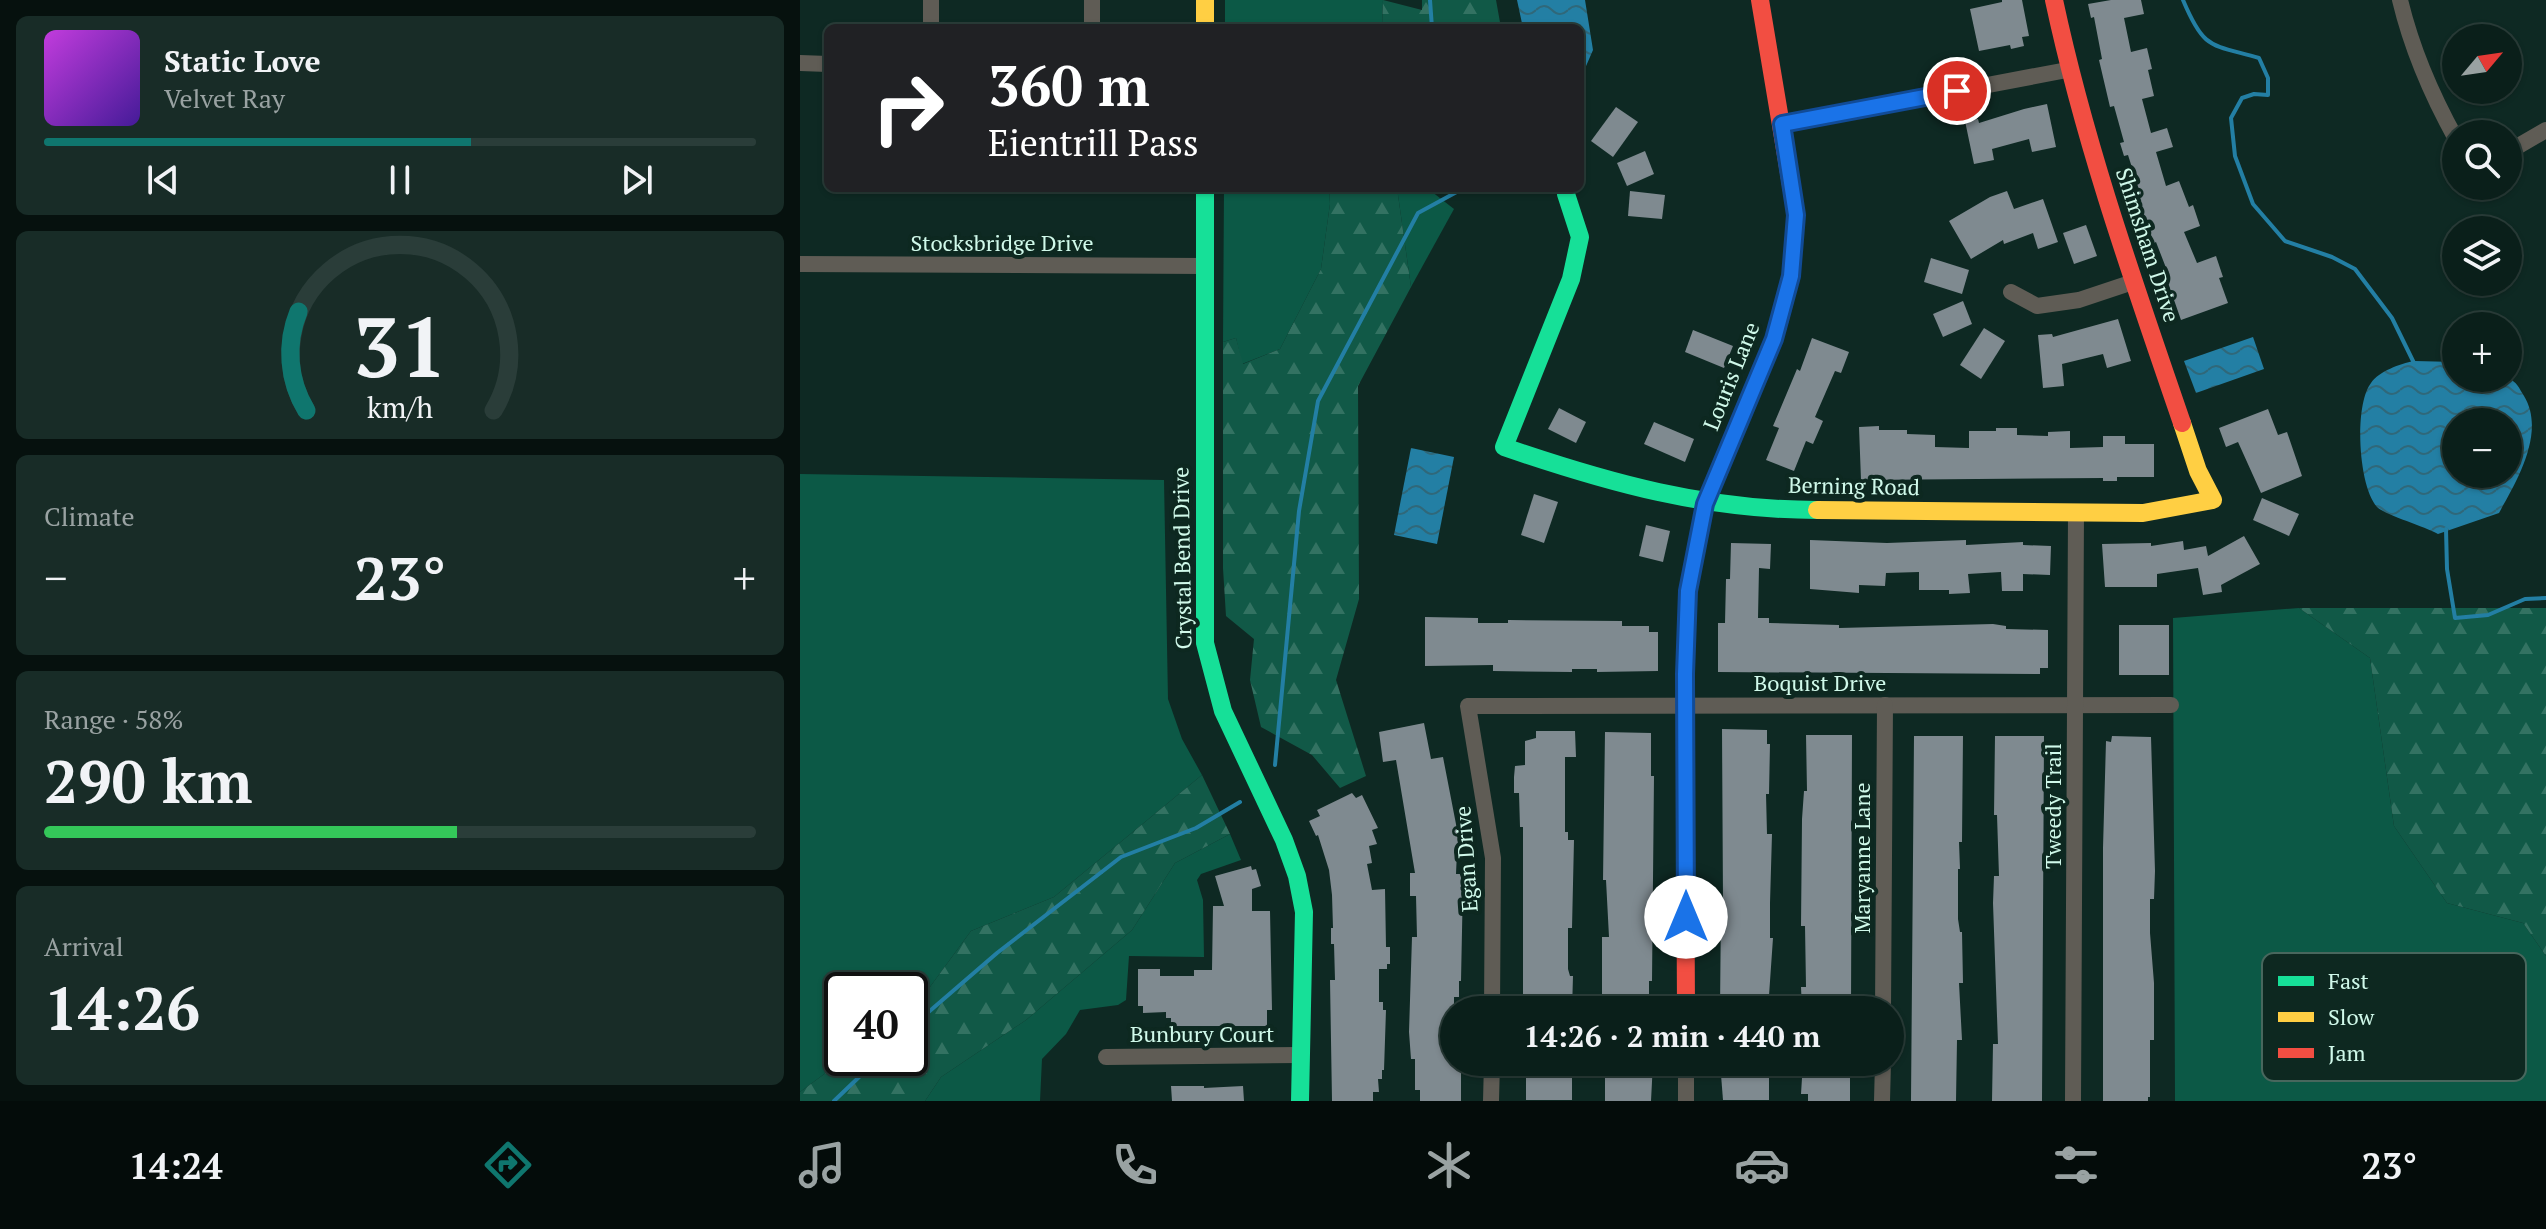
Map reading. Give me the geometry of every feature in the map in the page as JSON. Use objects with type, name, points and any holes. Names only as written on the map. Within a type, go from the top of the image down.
[{"type":"street","points":[[931,0],[931,24]]},
{"type":"street","points":[[1092,0],[1092,24]]},
{"type":"street","points":[[1205,0],[1205,24]]},
{"type":"street","name":"Louris Lane","points":[[1686,996],[1688,591],[1705,504],[1774,339],[1791,276],[1796,215],[1760,0]]},
{"type":"street","name":"Shimsham Drive","points":[[2054,0],[2067,70],[2133,282],[2198,471],[2213,500]]},
{"type":"street","points":[[2400,0],[2409,37],[2429,89],[2446,120]]},
{"type":"street","points":[[800,63],[824,64]]},
{"type":"street","points":[[1782,124],[2067,70]]},
{"type":"street","points":[[2522,144],[2546,130]]},
{"type":"street","name":"Crystal Bend Drive","points":[[1205,192],[1205,643],[1223,711],[1284,840],[1297,876],[1304,912],[1300,1101]]},
{"type":"street","name":"Berning Road","points":[[1566,194],[1580,237],[1571,279],[1504,446],[1565,469],[1705,504],[1763,510],[2143,513],[2213,500]]},
{"type":"street","name":"Stocksbridge Drive","points":[[800,264],[1205,266]]},
{"type":"street","points":[[2011,292],[2037,306],[2079,300],[2133,282]]},
{"type":"street","name":"Tweedy Trail","points":[[2073,1101],[2076,512]]},
{"type":"street","name":"Maryanne Lane","points":[[1883,996],[1885,705]]},
{"type":"street","name":"Boquist Drive","points":[[1468,706],[2171,705]]},
{"type":"street","name":"Egan Drive","points":[[1468,706],[1493,858],[1492,996]]},
{"type":"street","name":"Bunbury Court","points":[[1106,1057],[1299,1055]]},
{"type":"street","points":[[1491,1101],[1492,1076]]},
{"type":"street","points":[[1686,1076],[1686,1101]]},
{"type":"street","points":[[1882,1101],[1883,1076]]},
{"type":"green space","points":[[1225,0],[1383,0],[1382,24],[1225,24]]},
{"type":"green space","points":[[1383,0],[1422,10],[1422,0],[1496,0],[1500,24],[1382,24]]},
{"type":"green space","points":[[1224,192],[1329,192],[1321,269],[1280,349],[1242,364],[1236,338],[1223,342]]},
{"type":"green space","points":[[1329,192],[1398,192],[1411,287],[1358,386],[1359,599],[1336,680],[1366,776],[1340,788],[1312,755],[1261,727],[1250,680],[1254,639],[1226,616],[1223,568],[1223,342],[1236,338],[1243,364],[1280,349],[1321,269]]},
{"type":"green space","points":[[1398,192],[1432,192],[1454,209],[1411,287]]},
{"type":"green space","points":[[800,474],[1164,480],[1168,699],[1182,739],[1202,775],[1054,897],[971,931],[928,990],[928,972],[824,972],[824,1074],[800,1092]]},
{"type":"green space","points":[[2299,608],[2370,658],[2394,826],[2447,903],[2523,923],[2546,956],[2546,1101],[2175,1101],[2173,618]]},
{"type":"green space","points":[[2299,608],[2546,608],[2546,956],[2523,923],[2447,903],[2394,826],[2370,658]]},
{"type":"green space","points":[[1202,775],[1230,834],[1175,863],[1132,930],[1026,1020],[941,1077],[925,1101],[800,1101],[800,1092],[824,1074],[928,1076],[928,990],[971,931],[1054,897]]},
{"type":"green space","points":[[1230,834],[1241,860],[1201,874],[1197,880],[1203,900],[1204,957],[1129,956],[1126,1000],[1118,1005],[1080,1010],[1066,1034],[1042,1059],[1040,1101],[925,1101],[941,1077],[1026,1020],[1132,930],[1175,863]]},
{"type":"water","points":[[1517,0],[1585,0],[1593,50],[1584,71],[1584,24],[1522,24]]},
{"type":"water","points":[[2253,337],[2264,369],[2196,393],[2184,361]]},
{"type":"water","points":[[2414,361],[2442,362],[2442,392],[2522,392],[2530,410],[2532,425],[2531,440],[2522,468],[2522,408],[2442,408],[2442,488],[2513,488],[2499,513],[2438,534],[2377,507],[2362,464],[2360,426],[2371,383],[2390,369]]},
{"type":"water","points":[[1411,448],[1454,457],[1437,544],[1394,535]]},
{"type":"building","points":[[2002,0],[2022,0],[2029,36],[2022,37],[2024,46],[2011,49],[2010,45],[1979,51],[1970,9]]},
{"type":"building","points":[[2141,0],[2144,14],[2124,18],[2131,52],[2147,48],[2152,69],[2148,70],[2154,96],[2142,99],[2151,133],[2167,128],[2173,147],[2156,152],[2166,186],[2179,181],[2189,207],[2193,205],[2200,226],[2184,232],[2197,263],[2216,256],[2223,277],[2219,278],[2228,303],[2181,320],[2165,274],[2168,273],[2137,197],[2141,196],[2128,155],[2124,156],[2120,143],[2124,142],[2114,106],[2110,107],[2099,60],[2102,59],[2094,17],[2091,18],[2088,4]]},
{"type":"building","points":[[2047,104],[2056,147],[2032,152],[2029,139],[1992,149],[1994,160],[1974,164],[1965,121],[1978,119],[1979,123]]},
{"type":"building","points":[[1616,107],[1638,122],[1613,157],[1591,141]]},
{"type":"building","points":[[1645,151],[1654,174],[1627,186],[1617,163]]},
{"type":"building","points":[[1630,191],[1665,195],[1662,219],[1628,216]]},
{"type":"building","points":[[2007,191],[2014,209],[2043,199],[2058,242],[2038,249],[2033,233],[2004,244],[2003,240],[1971,259],[1949,221],[1990,197]]},
{"type":"building","points":[[2086,225],[2097,256],[2074,264],[2063,233]]},
{"type":"building","points":[[1931,258],[1969,270],[1962,294],[1924,282]]},
{"type":"building","points":[[1963,301],[1972,324],[1943,337],[1933,314]]},
{"type":"building","points":[[2118,319],[2131,361],[2107,368],[2103,354],[2062,364],[2064,386],[2043,388],[2038,335],[2052,334],[2053,337]]},
{"type":"building","points":[[1984,328],[2005,341],[1981,379],[1960,365]]},
{"type":"building","points":[[1693,330],[1733,346],[1724,368],[1685,352]]},
{"type":"building","points":[[1812,338],[1849,352],[1841,373],[1835,371],[1815,417],[1823,421],[1813,444],[1806,441],[1794,471],[1766,460],[1779,428],[1773,426]]},
{"type":"building","points":[[1559,408],[1586,422],[1576,443],[1548,429]]},
{"type":"building","points":[[2268,409],[2278,435],[2287,432],[2302,476],[2261,493],[2238,442],[2226,447],[2219,428]]},
{"type":"building","points":[[1654,422],[1694,439],[1685,462],[1644,444]]},
{"type":"building","points":[[1879,426],[1879,430],[1907,430],[1907,434],[1935,435],[1935,447],[1969,448],[1969,431],[1996,431],[1996,428],[2017,428],[2017,435],[2048,436],[2048,432],[2070,431],[2070,448],[2103,447],[2103,436],[2125,436],[2125,444],[2154,444],[2154,477],[2117,477],[2117,481],[2103,481],[2103,478],[1861,480],[1859,427]]},
{"type":"building","points":[[1534,494],[1558,502],[1544,543],[1521,535]]},
{"type":"building","points":[[2262,498],[2299,514],[2289,536],[2253,520]]},
{"type":"building","points":[[1646,525],[1670,531],[1663,562],[1639,556]]},
{"type":"building","points":[[2244,536],[2260,564],[2221,585],[2222,592],[2203,595],[2198,568],[2157,574],[2157,587],[2105,587],[2102,544],[2151,543],[2151,546],[2183,541],[2184,550],[2206,546],[2208,556]]},
{"type":"building","points":[[1810,540],[1887,543],[1966,540],[1966,545],[2023,542],[2023,545],[2051,546],[2050,575],[2023,574],[2023,591],[2002,591],[2001,572],[1968,574],[1970,593],[1919,590],[1919,572],[1886,573],[1885,586],[1859,585],[1859,593],[1810,589]]},
{"type":"building","points":[[1731,543],[1771,544],[1770,569],[1759,568],[1758,618],[1769,618],[1769,623],[1839,625],[1839,628],[1993,624],[2006,626],[2006,629],[2048,630],[2048,668],[2040,668],[2040,674],[1718,672],[1718,623],[1725,623]]},
{"type":"building","points":[[1425,617],[1478,618],[1478,623],[1508,623],[1508,620],[1622,621],[1622,626],[1649,626],[1649,632],[1658,632],[1658,671],[1493,671],[1493,665],[1425,666]]},
{"type":"building","points":[[2119,625],[2169,625],[2169,675],[2119,675]]},
{"type":"building","points":[[1424,723],[1431,759],[1443,757],[1461,850],[1457,851],[1456,874],[1461,874],[1463,881],[1461,981],[1459,996],[1440,996],[1440,1076],[1461,1076],[1461,1101],[1420,1101],[1420,1090],[1415,1090],[1415,1059],[1411,1059],[1409,1032],[1412,937],[1417,937],[1416,896],[1410,896],[1410,873],[1415,873],[1396,760],[1383,762],[1379,732]]},
{"type":"building","points":[[1722,729],[1767,730],[1767,744],[1770,744],[1767,834],[1772,834],[1770,938],[1773,938],[1769,996],[1720,996]]},
{"type":"building","points":[[1536,731],[1575,731],[1576,757],[1565,757],[1565,832],[1568,832],[1568,840],[1574,840],[1572,928],[1568,928],[1568,969],[1570,976],[1573,976],[1572,996],[1523,996],[1523,827],[1520,827],[1519,793],[1514,793],[1514,777],[1515,766],[1525,765],[1525,741],[1536,738]]},
{"type":"building","points":[[1605,732],[1651,733],[1651,776],[1654,776],[1652,981],[1649,981],[1649,996],[1602,996],[1602,937],[1609,937],[1606,880],[1603,880]]},
{"type":"building","points":[[1806,735],[1852,735],[1851,996],[1801,996],[1801,987],[1806,987],[1805,926],[1801,926],[1802,819],[1804,791],[1807,791]]},
{"type":"building","points":[[1914,736],[1963,736],[1962,842],[1959,842],[1958,869],[1958,919],[1962,932],[1963,983],[1959,983],[1962,1040],[1957,1040],[1956,1101],[1911,1101]]},
{"type":"building","points":[[1995,736],[2044,736],[2042,1101],[1992,1101],[1993,1044],[1998,1044],[1993,903],[1994,876],[1999,876],[1997,815],[1994,815]]},
{"type":"building","points":[[2112,736],[2151,737],[2155,871],[2154,899],[2150,899],[2150,933],[2154,1040],[2150,1040],[2148,1101],[2103,1101],[2103,848],[2106,741],[2111,742]]},
{"type":"building","points":[[1352,793],[1356,798],[1362,795],[1378,828],[1372,830],[1377,844],[1369,846],[1372,863],[1367,864],[1372,890],[1385,889],[1386,947],[1390,947],[1390,964],[1387,964],[1387,969],[1379,969],[1379,1002],[1383,1002],[1383,1010],[1386,1010],[1384,1070],[1382,1079],[1378,1079],[1379,1092],[1373,1092],[1373,1101],[1332,1101],[1330,980],[1335,980],[1334,944],[1331,944],[1332,895],[1329,870],[1318,835],[1309,821],[1320,816],[1317,810]]},
{"type":"building","points":[[1251,866],[1252,870],[1256,869],[1261,886],[1252,889],[1252,911],[1270,911],[1272,1010],[1267,1010],[1267,1026],[1171,1026],[1171,1018],[1166,1018],[1166,1012],[1143,1013],[1143,1006],[1138,1006],[1138,969],[1160,969],[1160,976],[1194,976],[1194,970],[1212,970],[1213,906],[1224,906],[1215,876]]},
{"type":"building","points":[[1526,1076],[1572,1076],[1572,1100],[1526,1100]]},
{"type":"building","points":[[1605,1076],[1652,1076],[1651,1101],[1605,1101]]},
{"type":"building","points":[[1721,1076],[1769,1076],[1769,1100],[1723,1100]]},
{"type":"building","points":[[1802,1076],[1850,1076],[1850,1101],[1808,1101],[1808,1094],[1801,1094]]},
{"type":"building","points":[[1171,1086],[1243,1086],[1244,1101],[1172,1101]]},
{"type":"waterway","points":[[1430,0],[1432,24]]},
{"type":"waterway","points":[[2183,0],[2203,37],[2219,47],[2259,58],[2268,78],[2268,95],[2254,94],[2242,98],[2231,118],[2235,156],[2253,204],[2285,241],[2332,257],[2355,269],[2392,318],[2414,363]]},
{"type":"waterway","points":[[1275,765],[1299,511],[1318,401],[1418,213],[1457,192]]},
{"type":"waterway","points":[[2446,529],[2447,569],[2455,618],[2488,615],[2525,599],[2546,598]]},
{"type":"waterway","points":[[928,1012],[997,953],[1121,857],[1196,828],[1240,802]]},
{"type":"waterway","points":[[834,1101],[860,1076]]},
{"type":"traffic: fast","points":[[1205,192],[1205,643],[1223,711],[1284,840],[1297,876],[1304,912],[1300,1101]]},
{"type":"traffic: fast","points":[[1566,194],[1580,237],[1571,279],[1504,447],[1620,483],[1697,500],[1776,509],[1817,510]]},
{"type":"traffic: fast","points":[[1685,810],[1688,591],[1705,504],[1780,318]]},
{"type":"traffic: slow","points":[[1205,0],[1205,24]]},
{"type":"traffic: slow","points":[[1817,510],[2143,513],[2213,500],[2198,471],[2182,423]]},
{"type":"traffic: jam","points":[[1760,0],[1796,215],[1791,276],[1780,318]]},
{"type":"traffic: jam","points":[[2054,0],[2095,161],[2182,423]]},
{"type":"traffic: jam","points":[[1685,810],[1686,996]]},
{"type":"route","points":[[1686,917],[1685,674],[1688,591],[1705,504],[1774,339],[1791,276],[1796,215],[1782,124],[1957,91]]}]
